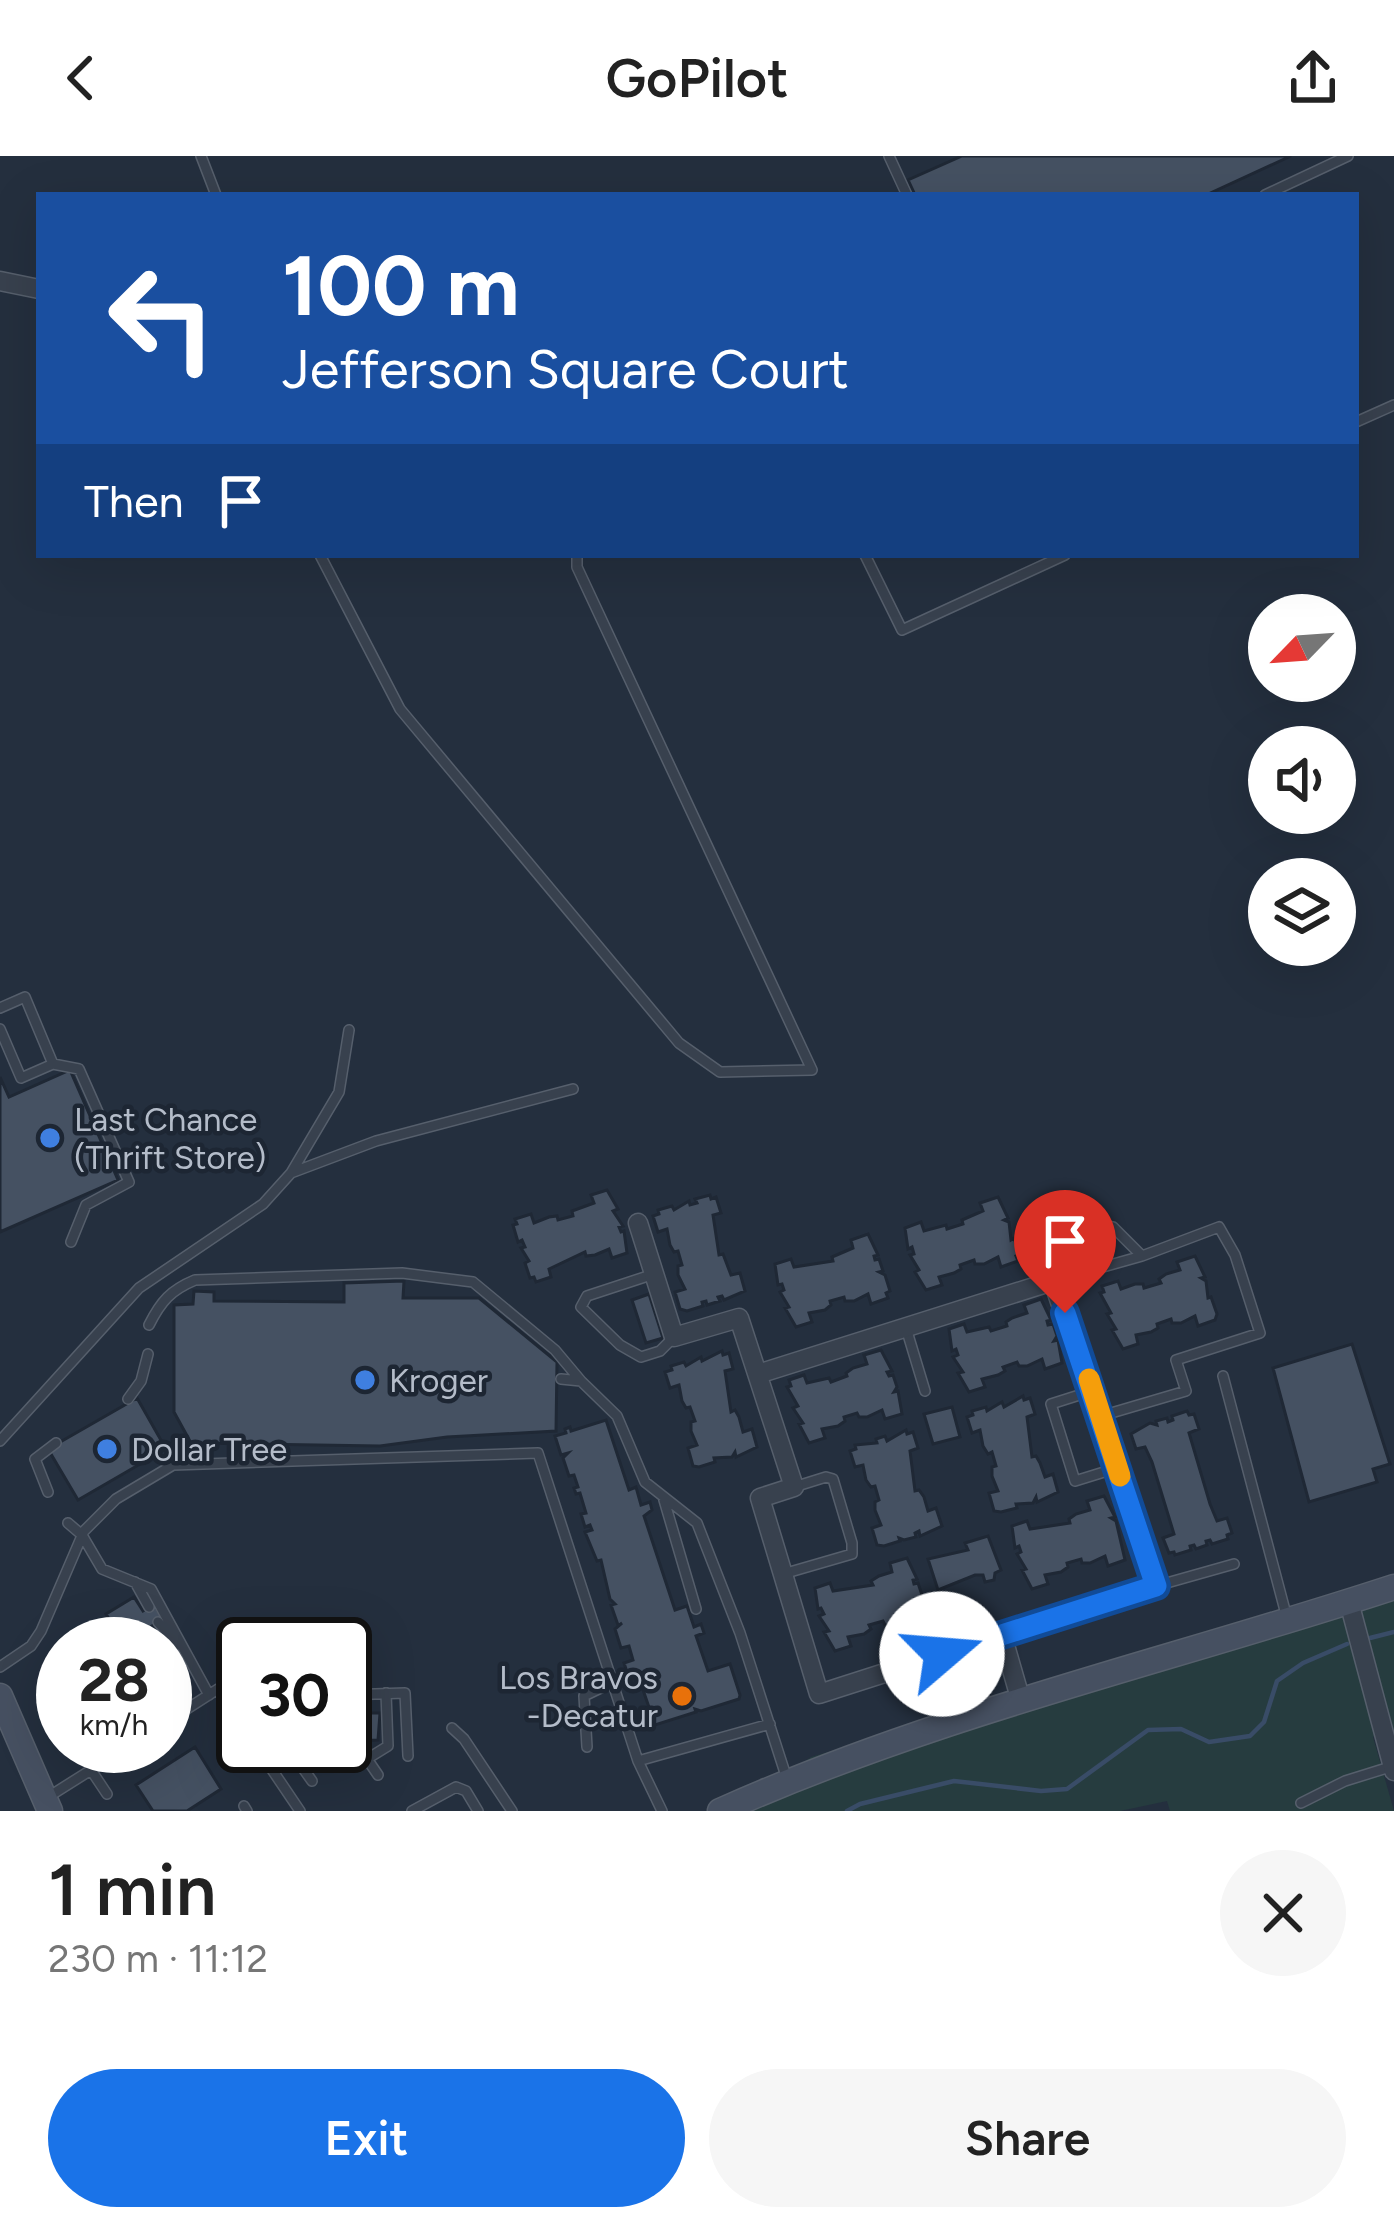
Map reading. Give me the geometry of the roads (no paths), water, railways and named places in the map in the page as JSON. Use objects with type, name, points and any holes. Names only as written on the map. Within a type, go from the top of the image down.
[{"type":"main road","points":[[720,1811],[881,1744],[1394,1587]]},
{"type":"main road","points":[[1,1701],[48,1805]]},
{"type":"street","points":[[0,281],[36,288]]},
{"type":"street","points":[[638,1222],[674,1336],[739,1318],[794,1487],[760,1498],[819,1694],[1156,1586],[1053,1281],[758,1374]]},
{"type":"street","points":[[1349,1602],[1394,1768]]},
{"type":"street","points":[[1002,1635],[1021,1701]]},
{"type":"lane","points":[[201,156],[215,192]]},
{"type":"lane","points":[[889,156],[906,192]]},
{"type":"lane","points":[[1271,192],[1348,156]]},
{"type":"lane","points":[[1359,421],[1394,405]]},
{"type":"lane","points":[[321,558],[400,709],[680,1043],[720,1072],[812,1070],[577,567],[577,558]]},
{"type":"lane","points":[[866,558],[902,630],[1058,558]]},
{"type":"lane","points":[[0,1008],[25,997],[53,1064]]},
{"type":"lane","points":[[0,1029],[21,1078],[53,1064],[79,1069],[130,1182],[86,1204],[71,1242]]},
{"type":"lane","points":[[0,1441],[139,1288],[263,1204],[291,1173],[339,1092],[349,1030]]},
{"type":"lane","points":[[291,1173],[376,1141],[573,1089]]},
{"type":"lane","points":[[1100,1416],[1186,1391],[1176,1360],[1261,1333],[1235,1255],[1220,1227],[1142,1256],[1053,1281],[1039,1219],[1113,1227],[1142,1256]]},
{"type":"lane","points":[[149,1325],[160,1301],[195,1280],[402,1273],[472,1282],[555,1350],[617,1416],[645,1482],[697,1523],[788,1780]]},
{"type":"lane","points":[[654,1274],[587,1296],[581,1307],[620,1345],[640,1357],[660,1352],[674,1336]]},
{"type":"lane","points":[[906,1328],[925,1391]]},
{"type":"lane","points":[[128,1399],[141,1382],[148,1354]]},
{"type":"lane","points":[[1223,1376],[1287,1618]]},
{"type":"lane","points":[[561,1378],[581,1381]]},
{"type":"lane","points":[[1093,1391],[1052,1404],[1075,1481],[1117,1468]]},
{"type":"lane","points":[[48,1492],[34,1459],[56,1443]]},
{"type":"lane","points":[[0,1667],[31,1646],[41,1631],[82,1535],[116,1499],[173,1465],[538,1453],[638,1761],[662,1811]]},
{"type":"lane","points":[[783,1574],[852,1554],[832,1479],[794,1487]]},
{"type":"lane","points":[[664,1500],[696,1609]]},
{"type":"lane","points":[[68,1523],[82,1535],[102,1569],[151,1589],[165,1617]]},
{"type":"lane","points":[[1156,1586],[1234,1564]]},
{"type":"lane","points":[[135,1582],[149,1607]]},
{"type":"lane","points":[[955,1615],[965,1647]]},
{"type":"lane","points":[[192,1666],[209,1695]]},
{"type":"lane","points":[[587,1747],[584,1696],[613,1682]]},
{"type":"lane","points":[[192,1706],[216,1691]]},
{"type":"lane","points":[[372,1756],[388,1746],[386,1693]]},
{"type":"lane","points":[[372,1694],[405,1693],[408,1756]]},
{"type":"lane","points":[[638,1761],[770,1724]]},
{"type":"lane","points":[[452,1728],[512,1811]]},
{"type":"lane","points":[[372,1766],[378,1775]]},
{"type":"lane","points":[[1301,1803],[1345,1781],[1394,1768]]},
{"type":"lane","points":[[48,1805],[87,1773]]},
{"type":"lane","points":[[93,1773],[106,1794]]},
{"type":"lane","points":[[274,1773],[300,1811]]},
{"type":"lane","points":[[306,1773],[312,1781]]},
{"type":"lane","points":[[412,1811],[456,1787],[466,1791],[478,1811]]},
{"type":"waterway","points":[[1370,1638],[1394,1632]]},
{"type":"waterway","points":[[847,1811],[954,1781],[1041,1791],[1067,1789],[1148,1730],[1181,1729],[1209,1742],[1250,1736],[1264,1722],[1277,1681],[1303,1663],[1347,1644]]},
{"type":"place","name":"Last Chance (Thrift Store)","points":[[50,1138]]},
{"type":"place","name":"Kroger","points":[[365,1380]]},
{"type":"place","name":"Dollar Tree","points":[[107,1449]]},
{"type":"place","name":"Los Bravos -Decatur","points":[[682,1696]]}]
